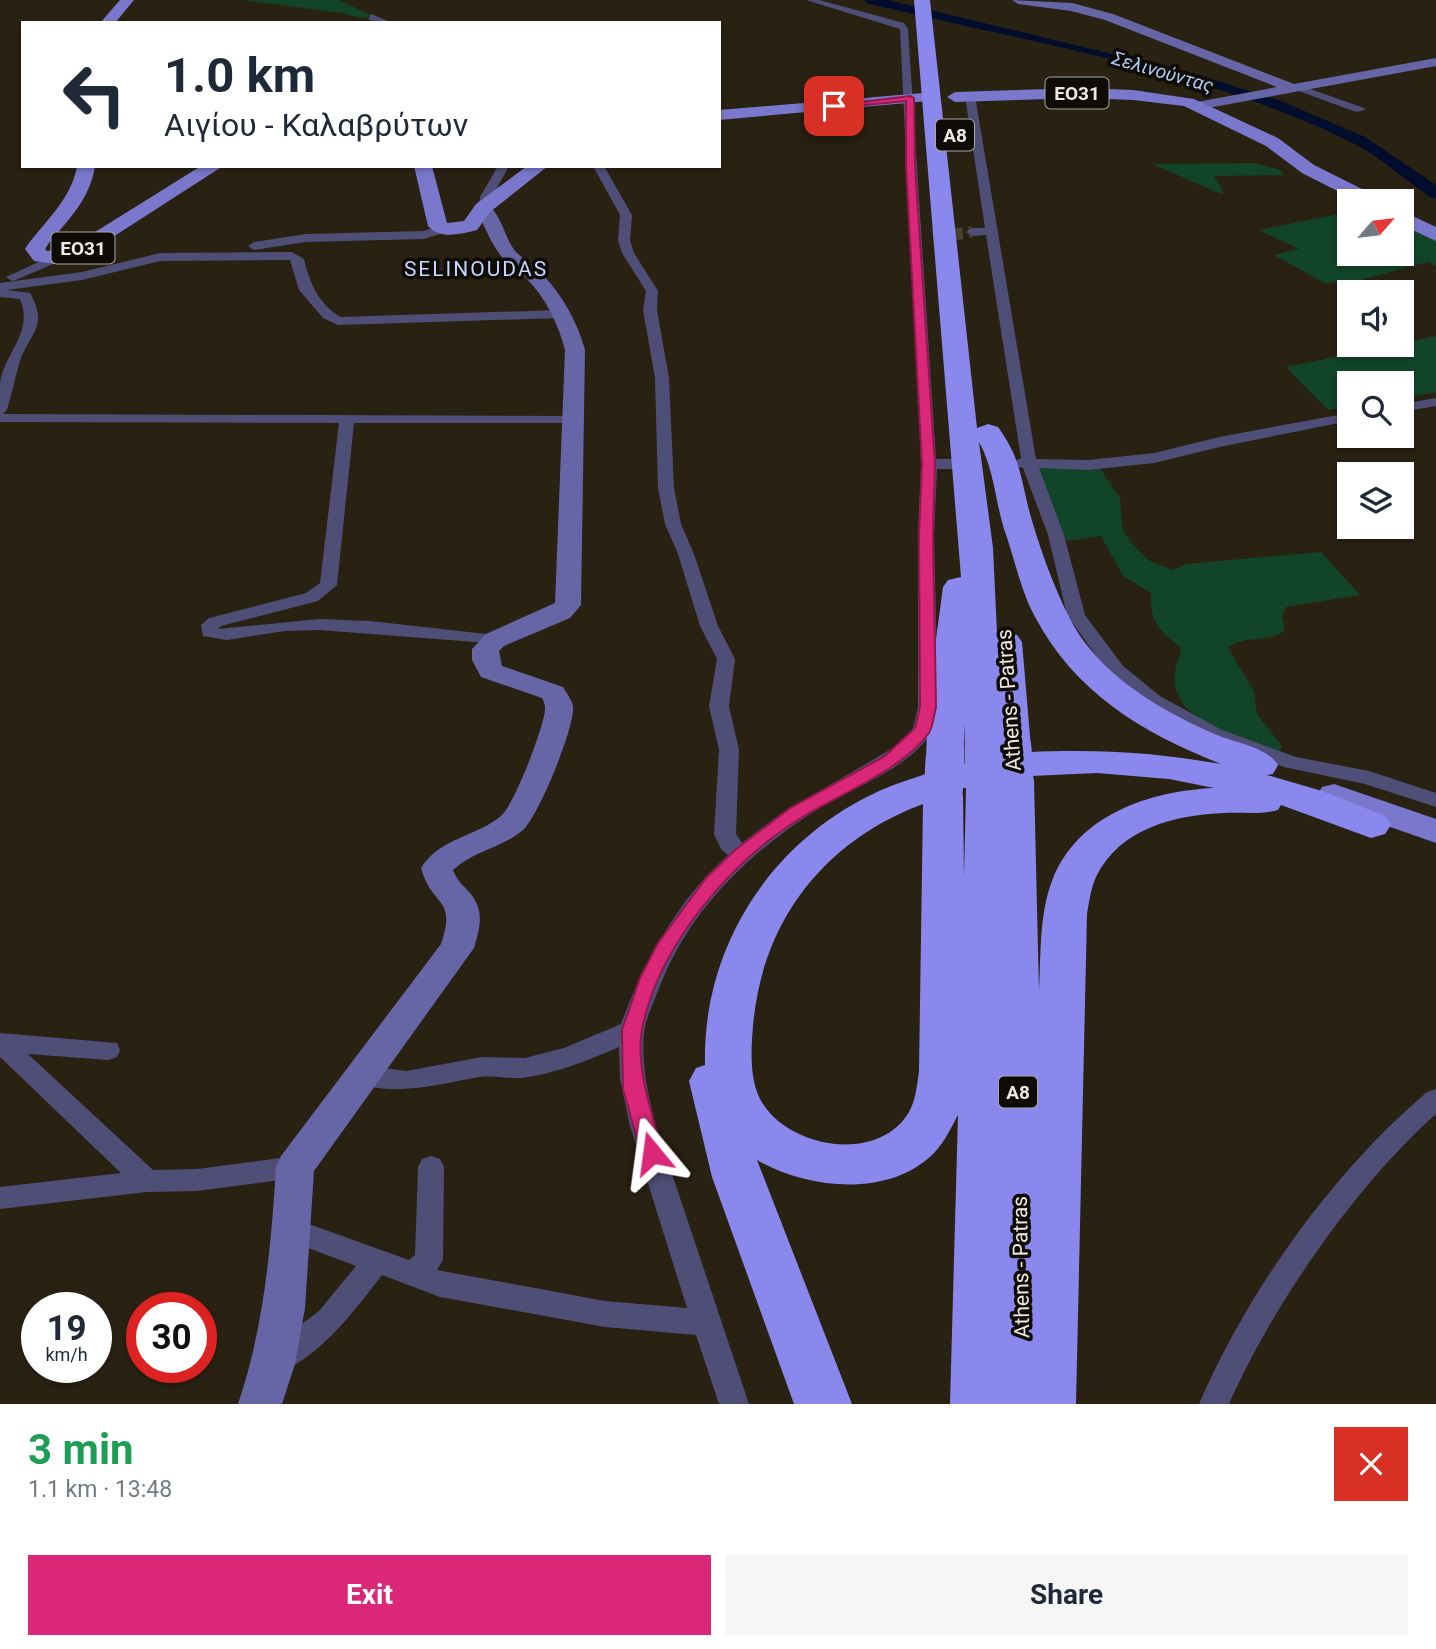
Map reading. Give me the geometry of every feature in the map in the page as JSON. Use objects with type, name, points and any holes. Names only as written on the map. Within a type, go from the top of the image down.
[{"type":"highway","name":"Α8","points":[[922,0],[936,28],[959,103]]},
{"type":"highway","name":"Α8","points":[[938,0],[936,28],[969,491],[977,548],[961,580],[946,699],[981,770]]},
{"type":"highway","points":[[964,209],[971,260]]},
{"type":"highway","name":"Athens - Patras","points":[[975,295],[988,433],[981,770],[979,1404]]},
{"type":"highway","points":[[988,433],[1004,461],[1013,508],[1049,612],[1072,651],[1090,671],[1139,709],[1169,727],[1202,743],[1298,778],[1334,795]]},
{"type":"highway","points":[[823,1404],[737,1177],[714,1088],[712,1027],[722,971],[743,920],[772,876],[821,829],[882,793],[952,768],[1028,753],[1105,751],[1175,757],[1235,768],[1334,795]]},
{"type":"highway","points":[[981,770],[943,1072],[940,1102],[933,1120],[920,1136],[903,1150],[869,1162],[832,1164],[807,1160],[783,1151],[763,1138],[748,1122],[737,1104],[732,1085],[730,1027],[739,973],[758,924],[786,882],[831,838],[876,809],[927,787],[978,774],[1030,764],[1104,761],[1180,767],[1257,783],[1334,808],[1371,825]]},
{"type":"highway","name":"Athens - Patras","points":[[981,770],[1022,1404]]},
{"type":"highway","points":[[1046,1404],[1065,914],[1067,895],[1077,868],[1095,845],[1128,821],[1149,812],[1196,801],[1275,803],[1371,825]]},
{"type":"main road","points":[[109,21],[127,0]]},
{"type":"main road","name":"ΕΟ31","points":[[959,103],[1115,94],[1182,101],[1272,142],[1308,169],[1347,189]]},
{"type":"main road","points":[[721,115],[917,98]]},
{"type":"main road","name":"ΕΟ31","points":[[86,168],[77,198],[35,249],[41,257],[56,258],[78,251],[211,168]]},
{"type":"main road","points":[[424,168],[438,226],[454,230],[470,226],[483,208],[536,168]]},
{"type":"main road","points":[[1414,223],[1436,235]]},
{"type":"main road","points":[[1334,795],[1436,831]]},
{"type":"main road","points":[[1371,825],[1436,849]]},
{"type":"street","points":[[734,1404],[706,1323],[634,1089],[632,1030],[650,978],[665,948],[712,882],[742,854],[797,812],[890,760],[922,730],[928,707],[926,535],[929,464],[911,166],[917,98],[901,25],[810,0]]},
{"type":"street","points":[[1018,0],[1072,7],[1109,17],[1292,89],[1360,110]]},
{"type":"street","points":[[371,17],[380,21]]},
{"type":"street","points":[[1197,106],[1436,62]]},
{"type":"street","points":[[959,103],[991,231],[1029,463],[1056,535],[1076,615],[1116,670],[1183,719],[1250,748],[1291,762],[1401,787],[1436,800]]},
{"type":"street","points":[[260,1404],[273,1364],[284,1308],[295,1167],[360,1075],[457,948],[464,930],[465,914],[460,901],[438,878],[437,868],[444,859],[505,827],[522,812],[557,722],[559,705],[553,693],[499,674],[488,666],[485,649],[495,640],[561,612],[568,605],[575,352],[570,330],[561,314],[537,280],[504,248],[496,228],[483,208],[484,198],[503,168]]},
{"type":"street","points":[[599,168],[626,215],[624,240],[628,253],[652,291],[649,310],[662,378],[666,488],[673,524],[686,554],[709,626],[726,659],[719,706],[729,750],[724,834],[729,844],[742,854]]},
{"type":"street","points":[[160,257],[173,250],[257,246],[313,238],[424,235],[443,229]]},
{"type":"street","points":[[972,232],[991,231]]},
{"type":"street","points":[[916,239],[933,237]]},
{"type":"street","points":[[0,285],[82,276],[160,257],[296,257],[304,287],[328,315],[338,321],[561,314]]},
{"type":"street","points":[[0,285],[56,258]]},
{"type":"street","points":[[0,292],[25,296],[32,310],[28,339],[14,358],[0,410]]},
{"type":"street","points":[[1414,406],[1436,402]]},
{"type":"street","points":[[0,418],[347,421],[572,419]]},
{"type":"street","points":[[1008,463],[1087,464],[1154,458],[1224,441],[1337,419]]},
{"type":"street","points":[[347,421],[328,585],[312,597],[215,622],[210,625],[209,632],[224,635],[283,625],[313,624],[383,628],[495,640]]},
{"type":"street","points":[[929,464],[956,464]]},
{"type":"street","points":[[360,1075],[381,1082],[418,1080],[489,1066],[508,1069],[570,1056],[632,1030]]},
{"type":"street","points":[[0,1042],[107,1050]]},
{"type":"street","points":[[0,1042],[147,1181]]},
{"type":"street","points":[[1214,1404],[1262,1314],[1320,1224],[1371,1161],[1436,1099]]},
{"type":"street","points":[[0,1198],[147,1181],[197,1180],[295,1167]]},
{"type":"street","points":[[413,1275],[429,1260],[430,1167]]},
{"type":"street","points":[[292,1230],[440,1284],[605,1314],[706,1323]]},
{"type":"street","points":[[273,1364],[329,1320],[377,1261]]},
{"type":"green space","points":[[242,0],[339,0],[373,16],[361,18],[342,13]]},
{"type":"green space","points":[[1254,163],[1280,170],[1283,175],[1214,176],[1224,193],[1221,194],[1152,164]]},
{"type":"green space","points":[[1337,214],[1337,266],[1413,266],[1360,280],[1324,283],[1274,255],[1299,249],[1259,230]]},
{"type":"green space","points":[[1414,229],[1436,240],[1436,266],[1428,262],[1414,266]]},
{"type":"green space","points":[[1436,336],[1436,392],[1414,396],[1414,371],[1337,371],[1337,409],[1328,410],[1286,367],[1337,356],[1414,357],[1414,341]]},
{"type":"green space","points":[[1034,465],[1099,467],[1120,498],[1122,528],[1131,543],[1148,560],[1173,570],[1186,564],[1321,552],[1360,595],[1286,607],[1282,617],[1285,630],[1272,637],[1242,641],[1228,648],[1254,691],[1257,714],[1282,746],[1280,751],[1219,729],[1184,706],[1175,683],[1180,647],[1154,619],[1151,593],[1123,576],[1101,536],[1067,541]]},
{"type":"waterway","name":"Σελινούντας","points":[[871,0],[1194,78],[1276,104],[1359,140],[1436,193]]},
{"type":"tunnel","points":[[933,237],[972,232]]},
{"type":"district","name":"SELINOUDAS","points":[[476,269]]},
{"type":"route","points":[[652,1153],[634,1089],[632,1030],[650,978],[665,948],[688,912],[712,882],[742,854],[797,812],[890,760],[922,730],[928,707],[929,603],[926,535],[929,464],[911,166],[910,98],[834,106]]}]
